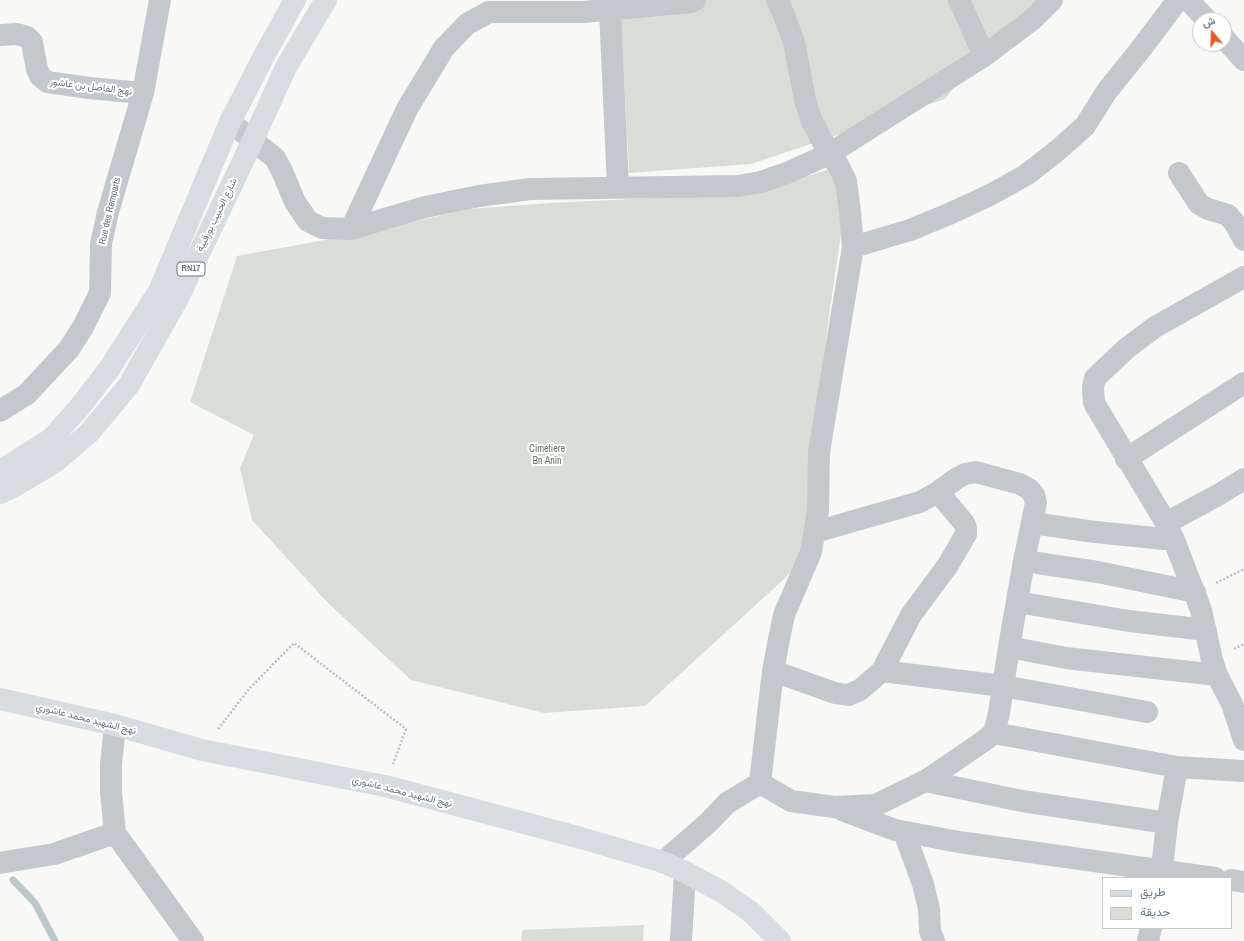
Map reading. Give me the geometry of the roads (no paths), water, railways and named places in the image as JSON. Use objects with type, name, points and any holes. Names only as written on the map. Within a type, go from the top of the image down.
[{"type":"main road","name":"RN17","points":[[0,471],[51,439],[78,409],[109,369],[159,291],[230,122],[295,0]]},
{"type":"main road","name":"شارع الحبيب بورقيبة","points":[[0,493],[55,462],[89,433],[129,385],[178,298],[286,67],[326,0]]},
{"type":"main road","name":"نهج الشهيد محمد عاشوري","points":[[0,699],[115,725],[202,750],[385,786],[581,838],[663,862],[722,892],[751,912],[780,941]]},
{"type":"street","name":"Rue des Remparts","points":[[0,411],[27,394],[70,349],[84,327],[100,293],[101,244],[108,212],[143,93],[160,0]]},
{"type":"street","points":[[351,229],[407,109],[444,48],[467,24],[489,12],[583,12],[691,2],[695,0]]},
{"type":"street","points":[[760,782],[773,671],[784,615],[811,552],[818,510],[819,452],[853,247],[846,181],[838,165],[829,154],[811,119],[805,100],[794,42],[777,0]]},
{"type":"street","points":[[959,0],[984,56]]},
{"type":"street","points":[[230,122],[275,158],[295,202],[308,220],[322,228],[351,229],[425,207],[479,196],[530,189],[738,186],[753,184],[787,173],[829,154],[984,56],[1033,19],[1052,0]]},
{"type":"street","points":[[853,247],[910,230],[949,214],[990,196],[1026,175],[1058,150],[1085,126],[1107,91],[1177,0]]},
{"type":"street","points":[[1188,0],[1199,12]]},
{"type":"street","points":[[610,10],[618,187]]},
{"type":"street","name":"نهج الفاضل بن عاشور","points":[[0,35],[17,34],[27,37],[32,42],[37,69],[40,76],[47,82],[143,93]]},
{"type":"street","points":[[1232,47],[1244,60]]},
{"type":"street","points":[[1179,172],[1199,204],[1208,210],[1228,215],[1234,222],[1244,240]]},
{"type":"street","points":[[1244,277],[1155,328],[1127,348],[1095,378],[1093,387],[1094,403],[1170,532],[1201,610],[1212,660],[1217,675],[1232,704],[1244,740]]},
{"type":"street","points":[[1126,459],[1244,383]]},
{"type":"street","points":[[760,782],[791,801],[834,807],[876,805],[925,781],[994,733],[999,713],[1002,686],[1024,561],[1036,503],[1034,495],[1029,489],[1020,484],[976,472],[965,474],[920,502],[814,532]]},
{"type":"street","points":[[1032,523],[1095,532],[1170,532],[1218,495],[1244,479]]},
{"type":"street","points":[[773,671],[835,693],[848,695],[860,690],[882,671],[911,615],[948,566],[966,534],[964,523],[938,492]]},
{"type":"street","points":[[1024,561],[1098,572],[1195,592]]},
{"type":"street","points":[[1017,602],[1129,620],[1206,630]]},
{"type":"street","points":[[1009,647],[1066,658],[1217,675]]},
{"type":"street","points":[[882,671],[1002,686],[1147,712]]},
{"type":"street","points":[[115,725],[111,765],[114,833],[193,941]]},
{"type":"street","points":[[994,733],[1177,767],[1244,771]]},
{"type":"street","points":[[1161,874],[1167,823],[1177,767]]},
{"type":"street","points":[[925,781],[1022,801],[1167,823]]},
{"type":"street","points":[[663,862],[709,822],[727,803],[760,782]]},
{"type":"street","points":[[834,807],[904,832],[1161,874],[1202,877]]},
{"type":"street","points":[[904,832],[923,884],[929,909],[930,931],[934,941]]},
{"type":"street","points":[[0,863],[54,854],[114,833]]},
{"type":"street","points":[[681,941],[685,872]]},
{"type":"street","points":[[1232,880],[1244,882]]},
{"type":"street","points":[[1148,941],[1151,929]]},
{"type":"waterway","points":[[13,880],[35,903],[55,941]]},
{"type":"park label","name":"Cimetiere Bn Anin","points":[[547,454]]}]
